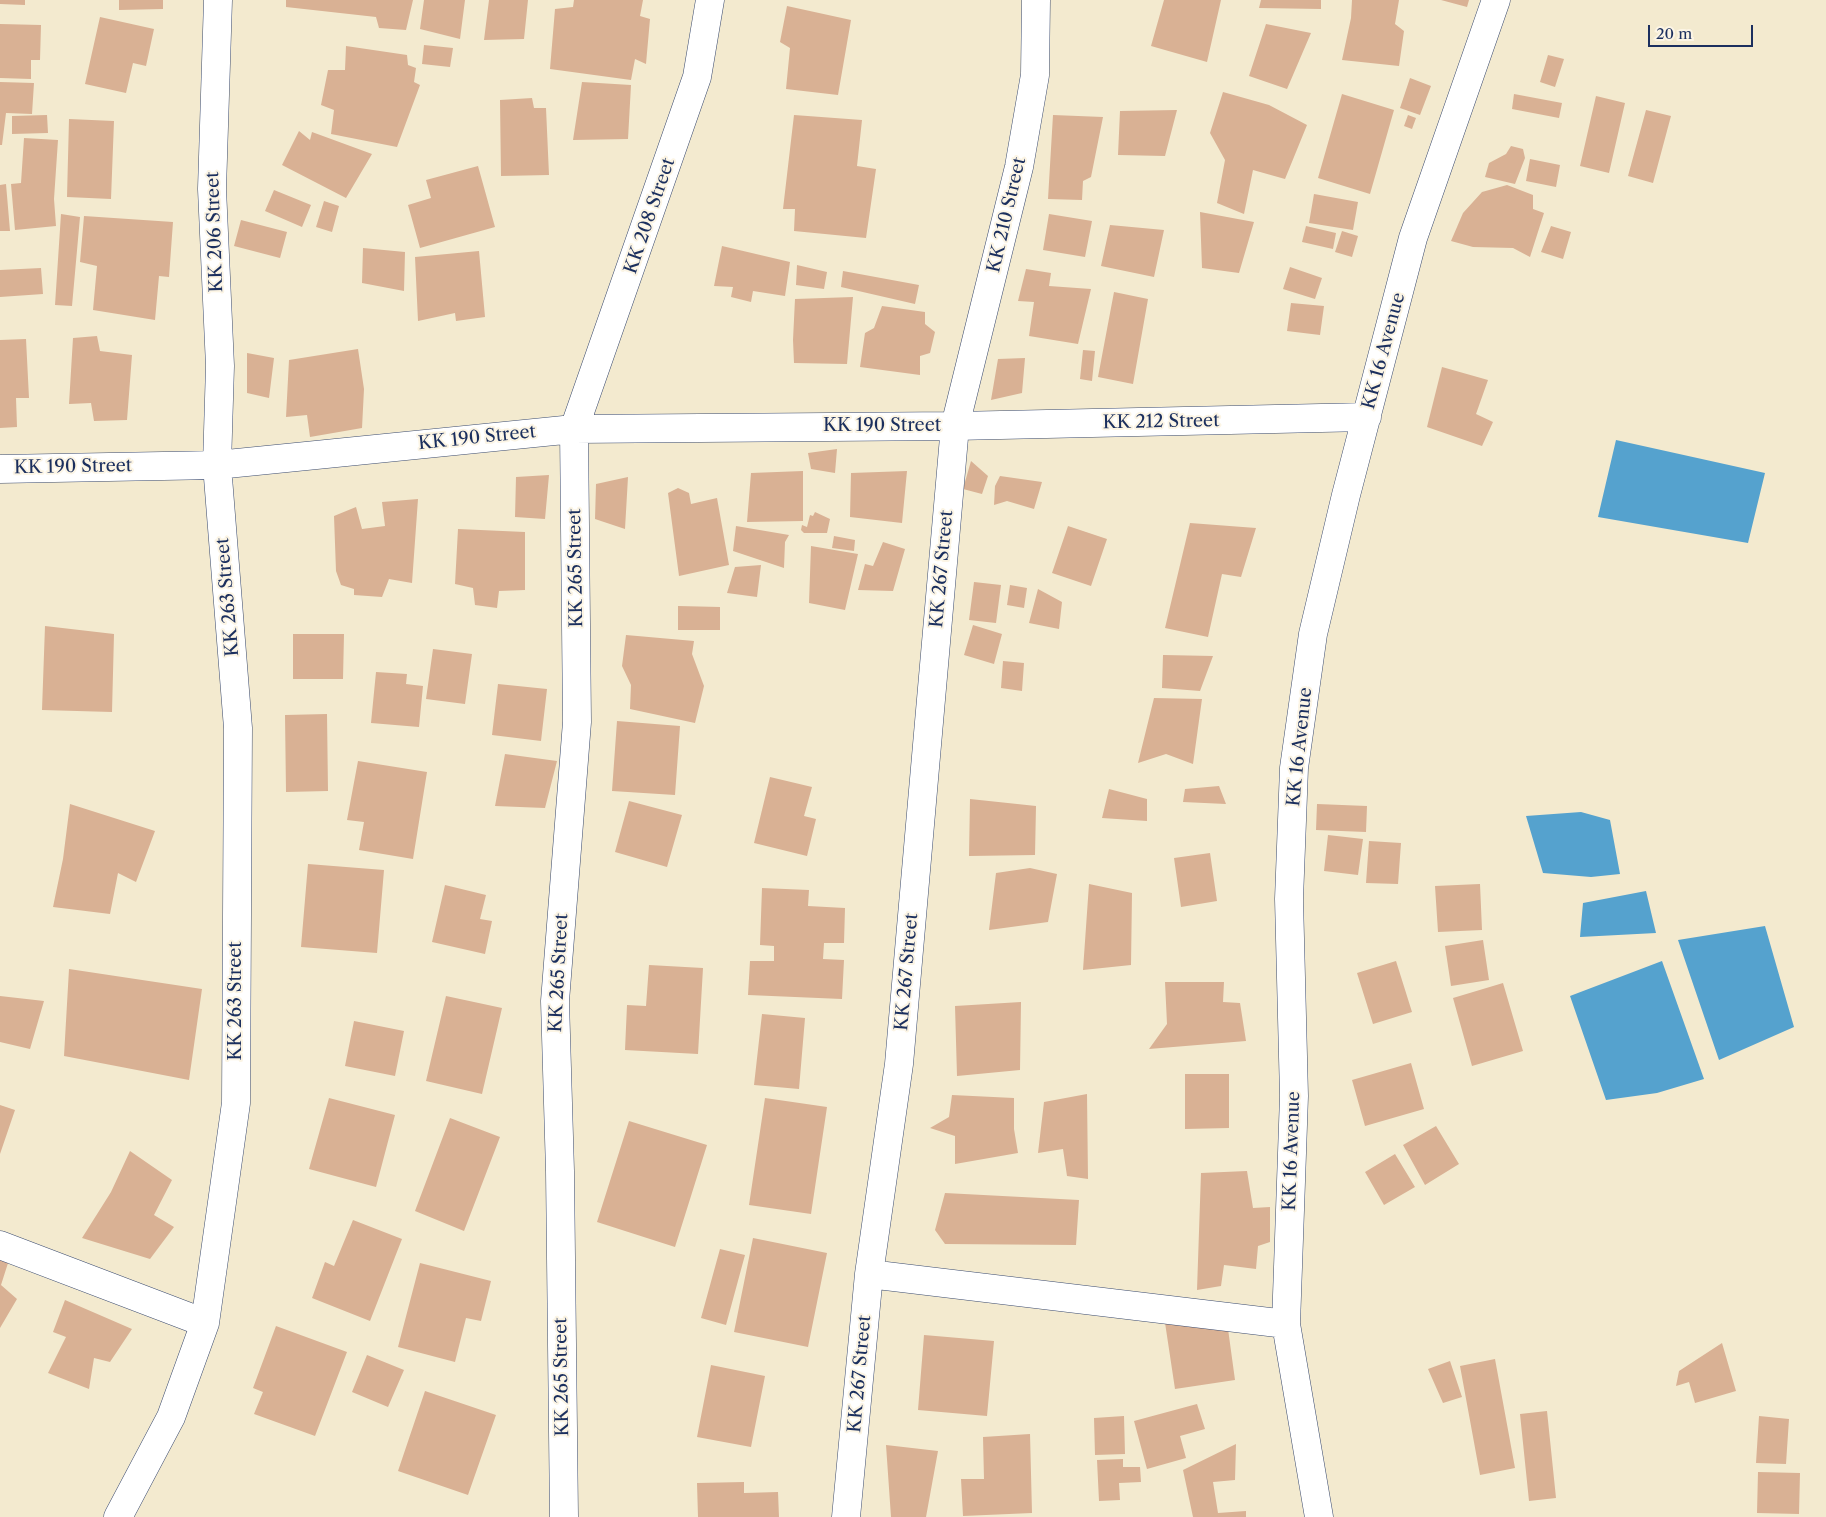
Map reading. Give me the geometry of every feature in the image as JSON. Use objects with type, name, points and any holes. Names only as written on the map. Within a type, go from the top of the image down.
[{"type":"street","name":"KK 206 Street","points":[[217,464],[220,366],[212,189],[218,0]]},
{"type":"street","name":"KK 208 Street","points":[[574,429],[698,77],[710,0]]},
{"type":"street","name":"KK 210 Street","points":[[955,426],[1019,167],[1035,75],[1036,0]]},
{"type":"street","name":"KK 16 Avenue","points":[[1319,1517],[1286,1324],[1294,1096],[1289,900],[1294,768],[1313,634],[1346,495],[1413,238],[1496,0]]},
{"type":"street","name":"KK 212 Street","points":[[955,426],[1367,418]]},
{"type":"street","name":"KK 190 Street","points":[[0,469],[217,464],[574,429],[955,426]]},
{"type":"street","name":"KK 267 Street","points":[[846,1517],[869,1274],[899,1064],[955,426]]},
{"type":"street","name":"KK 265 Street","points":[[564,1517],[560,1171],[555,1002],[577,722],[574,429]]},
{"type":"street","name":"KK 263 Street","points":[[118,1517],[172,1417],[206,1323],[236,1103],[238,728],[217,464]]},
{"type":"street","points":[[0,1245],[206,1323]]},
{"type":"street","points":[[869,1274],[1286,1324]]},
{"type":"water","points":[[1616,440],[1765,473],[1748,543],[1598,517]]},
{"type":"water","points":[[1581,812],[1610,820],[1620,874],[1591,877],[1543,873],[1526,816]]},
{"type":"water","points":[[1646,891],[1656,933],[1580,937],[1583,903]]},
{"type":"water","points":[[1765,926],[1794,1027],[1719,1060],[1678,940]]},
{"type":"water","points":[[1662,961],[1704,1079],[1657,1093],[1606,1100],[1570,996]]},
{"type":"building","points":[[0,0],[25,0],[25,5],[0,4]]},
{"type":"building","points":[[119,0],[163,0],[163,9],[119,10]]},
{"type":"building","points":[[286,0],[413,0],[406,30],[379,28],[376,17],[286,7]]},
{"type":"building","points":[[424,0],[465,0],[460,39],[420,29]]},
{"type":"building","points":[[489,0],[528,0],[524,39],[484,40]]},
{"type":"building","points":[[574,0],[643,0],[640,16],[650,19],[646,64],[635,59],[631,80],[550,69],[555,9],[573,7]]},
{"type":"building","points":[[1164,0],[1221,0],[1207,62],[1151,46]]},
{"type":"building","points":[[1261,0],[1321,0],[1321,9],[1259,8]]},
{"type":"building","points":[[1352,0],[1399,0],[1395,24],[1404,31],[1399,66],[1342,60],[1351,18]]},
{"type":"building","points":[[1441,0],[1469,0],[1467,7]]},
{"type":"building","points":[[787,6],[851,20],[838,95],[786,89],[790,48],[780,42]]},
{"type":"building","points":[[100,17],[154,29],[146,66],[133,63],[126,93],[85,84]]},
{"type":"building","points":[[0,24],[41,25],[40,60],[31,60],[31,79],[0,78]]},
{"type":"building","points":[[1266,24],[1311,33],[1287,89],[1249,76]]},
{"type":"building","points":[[424,45],[453,48],[450,67],[422,64]]},
{"type":"building","points":[[346,46],[407,55],[408,65],[416,68],[414,82],[420,85],[397,147],[331,134],[334,110],[321,105],[328,70],[345,70]]},
{"type":"building","points":[[1548,55],[1564,59],[1555,87],[1540,82]]},
{"type":"building","points":[[1410,78],[1431,86],[1420,115],[1400,108]]},
{"type":"building","points":[[0,82],[34,83],[32,114],[6,113],[2,145],[0,145]]},
{"type":"building","points":[[582,82],[631,85],[628,139],[573,140]]},
{"type":"building","points":[[1223,92],[1269,105],[1307,125],[1285,179],[1253,170],[1244,214],[1217,203],[1225,160],[1210,133]]},
{"type":"building","points":[[1342,94],[1394,110],[1370,194],[1318,178]]},
{"type":"building","points":[[1514,94],[1562,103],[1559,118],[1512,109]]},
{"type":"building","points":[[1596,96],[1625,103],[1609,173],[1580,166]]},
{"type":"building","points":[[532,98],[534,108],[546,108],[549,175],[501,176],[500,100]]},
{"type":"building","points":[[1177,110],[1165,156],[1118,155],[1120,111]]},
{"type":"building","points":[[1646,110],[1671,116],[1653,183],[1628,176]]},
{"type":"building","points":[[47,115],[48,133],[12,134],[12,116]]},
{"type":"building","points":[[794,115],[862,120],[857,166],[876,169],[866,238],[794,231],[795,209],[783,209]]},
{"type":"building","points":[[1053,115],[1103,117],[1091,177],[1083,181],[1082,200],[1048,199]]},
{"type":"building","points":[[1408,115],[1416,118],[1412,129],[1404,126]]},
{"type":"building","points":[[69,119],[114,121],[111,199],[67,197]]},
{"type":"building","points":[[299,131],[310,140],[312,132],[372,154],[346,198],[282,165]]},
{"type":"building","points":[[24,138],[58,140],[54,199],[56,226],[15,230],[11,184],[21,183]]},
{"type":"building","points":[[1511,146],[1523,149],[1525,158],[1515,184],[1485,177],[1489,163],[1506,154]]},
{"type":"building","points":[[1530,159],[1560,165],[1556,187],[1526,181]]},
{"type":"building","points":[[478,166],[495,227],[420,248],[408,205],[431,198],[426,180]]},
{"type":"building","points":[[6,184],[10,231],[0,231],[0,185]]},
{"type":"building","points":[[1507,185],[1533,195],[1533,209],[1544,213],[1530,257],[1513,248],[1473,247],[1451,241],[1463,213],[1482,192]]},
{"type":"building","points":[[274,190],[311,205],[302,227],[265,211]]},
{"type":"building","points":[[1314,194],[1358,202],[1353,230],[1309,223]]},
{"type":"building","points":[[324,201],[339,206],[332,232],[316,227]]},
{"type":"building","points":[[1200,212],[1254,222],[1239,273],[1202,268]]},
{"type":"building","points":[[61,214],[80,217],[72,306],[55,305]]},
{"type":"building","points":[[1049,214],[1092,221],[1085,257],[1043,250]]},
{"type":"building","points":[[84,216],[173,222],[169,277],[159,276],[155,320],[93,310],[97,266],[80,262]]},
{"type":"building","points":[[241,220],[287,232],[280,258],[234,246]]},
{"type":"building","points":[[1110,225],[1164,230],[1154,277],[1101,266]]},
{"type":"building","points":[[1306,226],[1336,233],[1333,249],[1302,242]]},
{"type":"building","points":[[1551,226],[1571,232],[1563,259],[1541,252]]},
{"type":"building","points":[[1342,231],[1358,236],[1352,257],[1335,252]]},
{"type":"building","points":[[722,246],[790,262],[785,296],[753,291],[751,302],[731,297],[733,287],[714,286]]},
{"type":"building","points":[[363,248],[405,252],[404,291],[362,283]]},
{"type":"building","points":[[479,251],[485,317],[456,321],[455,313],[418,321],[415,257]]},
{"type":"building","points":[[797,265],[827,272],[824,289],[796,285]]},
{"type":"building","points":[[1290,267],[1322,278],[1315,299],[1283,289]]},
{"type":"building","points":[[41,268],[43,294],[0,297],[0,270]]},
{"type":"building","points":[[1026,269],[1051,273],[1049,286],[1091,289],[1078,344],[1029,336],[1034,302],[1018,301]]},
{"type":"building","points":[[843,271],[919,285],[915,304],[841,287]]},
{"type":"building","points":[[1114,292],[1148,299],[1133,384],[1098,377]]},
{"type":"building","points":[[853,297],[847,364],[794,363],[795,299]]},
{"type":"building","points":[[1291,303],[1324,306],[1320,335],[1287,331]]},
{"type":"building","points":[[882,306],[925,312],[925,324],[935,332],[930,353],[920,356],[920,375],[860,367],[865,333],[874,328]]},
{"type":"building","points":[[97,336],[100,351],[132,355],[127,420],[94,421],[91,403],[69,404],[73,338]]},
{"type":"building","points":[[26,339],[29,398],[16,398],[17,427],[0,428],[0,340]]},
{"type":"building","points":[[358,349],[364,389],[362,428],[310,437],[307,415],[286,417],[289,360]]},
{"type":"building","points":[[1083,350],[1095,351],[1092,381],[1080,379]]},
{"type":"building","points":[[247,353],[274,358],[269,398],[247,393]]},
{"type":"building","points":[[1025,358],[1022,393],[991,400],[998,359]]},
{"type":"building","points":[[1442,367],[1488,380],[1476,414],[1493,422],[1482,446],[1427,427]]},
{"type":"building","points":[[837,449],[835,473],[811,469],[808,453]]},
{"type":"building","points":[[971,461],[988,476],[982,494],[963,489]]},
{"type":"building","points":[[803,471],[803,521],[747,522],[751,473]]},
{"type":"building","points":[[907,471],[902,523],[850,517],[851,473]]},
{"type":"building","points":[[549,475],[545,519],[515,517],[516,477]]},
{"type":"building","points":[[1000,476],[1042,482],[1034,509],[1007,501],[994,505],[995,486]]},
{"type":"building","points":[[628,477],[625,529],[595,519],[596,484]]},
{"type":"building","points":[[678,488],[689,493],[691,504],[717,498],[729,565],[679,576],[668,493]]},
{"type":"building","points":[[418,499],[412,583],[389,579],[382,597],[354,595],[354,589],[341,585],[336,571],[334,516],[356,507],[362,529],[385,526],[382,502]]},
{"type":"building","points":[[815,512],[830,519],[827,533],[804,533],[801,530],[802,525],[807,527],[810,515],[813,516]]},
{"type":"building","points":[[1190,523],[1256,528],[1241,577],[1222,574],[1208,637],[1165,628]]},
{"type":"building","points":[[736,526],[789,535],[785,542],[784,568],[733,551]]},
{"type":"building","points":[[1068,526],[1107,539],[1091,586],[1052,573]]},
{"type":"building","points":[[458,529],[525,532],[525,590],[499,591],[497,608],[475,605],[473,588],[455,584]]},
{"type":"building","points":[[834,536],[855,540],[854,551],[832,548]]},
{"type":"building","points":[[883,542],[905,549],[893,591],[858,590],[865,564],[873,566]]},
{"type":"building","points":[[811,546],[858,554],[845,610],[809,603]]},
{"type":"building","points":[[761,565],[757,597],[727,593],[735,567]]},
{"type":"building","points":[[974,582],[1001,585],[996,623],[969,620]]},
{"type":"building","points":[[1010,585],[1027,588],[1024,608],[1007,605]]},
{"type":"building","points":[[1038,589],[1062,602],[1059,629],[1029,623]]},
{"type":"building","points":[[678,606],[720,607],[720,630],[678,630]]},
{"type":"building","points":[[973,625],[1002,634],[994,664],[964,655]]},
{"type":"building","points":[[45,626],[114,634],[112,712],[42,710]]},
{"type":"building","points":[[293,634],[344,634],[343,679],[293,679]]},
{"type":"building","points":[[626,635],[694,641],[692,654],[704,686],[695,723],[630,709],[631,685],[622,666]]},
{"type":"building","points":[[433,649],[472,654],[465,704],[426,699]]},
{"type":"building","points":[[1163,655],[1213,656],[1200,691],[1162,688]]},
{"type":"building","points":[[1003,661],[1024,663],[1022,691],[1001,688]]},
{"type":"building","points":[[376,672],[407,674],[406,684],[423,686],[419,727],[371,723]]},
{"type":"building","points":[[498,684],[547,689],[541,741],[492,735]]},
{"type":"building","points":[[1154,698],[1202,699],[1193,764],[1166,754],[1138,763]]},
{"type":"building","points":[[327,714],[328,791],[286,792],[285,715]]},
{"type":"building","points":[[617,721],[680,726],[675,795],[612,791]]},
{"type":"building","points":[[505,754],[557,761],[545,808],[495,806]]},
{"type":"building","points":[[358,761],[427,772],[413,859],[359,850],[364,822],[347,820]]},
{"type":"building","points":[[770,777],[812,787],[804,816],[816,819],[807,856],[754,843]]},
{"type":"building","points":[[1219,786],[1226,804],[1183,802],[1185,789]]},
{"type":"building","points":[[1109,789],[1147,799],[1147,821],[1102,818]]},
{"type":"building","points":[[970,799],[1036,806],[1035,855],[969,856]]},
{"type":"building","points":[[629,801],[682,815],[667,867],[615,852]]},
{"type":"building","points":[[70,804],[155,831],[136,882],[118,873],[110,914],[53,907],[63,859]]},
{"type":"building","points":[[1317,804],[1367,806],[1366,832],[1316,830]]},
{"type":"building","points":[[1328,835],[1363,839],[1358,875],[1324,871]]},
{"type":"building","points":[[1369,841],[1401,843],[1398,884],[1366,883]]},
{"type":"building","points":[[1210,853],[1217,901],[1181,907],[1174,858]]},
{"type":"building","points":[[308,864],[384,870],[377,953],[301,947]]},
{"type":"building","points":[[1030,868],[1057,874],[1048,922],[989,930],[996,873]]},
{"type":"building","points":[[1089,884],[1132,893],[1131,965],[1083,970]]},
{"type":"building","points":[[1480,884],[1482,930],[1438,932],[1435,886]]},
{"type":"building","points":[[445,885],[486,895],[480,919],[492,921],[485,954],[432,942]]},
{"type":"building","points":[[762,888],[809,890],[808,906],[845,908],[844,943],[824,943],[823,959],[844,960],[842,999],[748,995],[750,961],[774,961],[774,946],[760,945]]},
{"type":"building","points":[[1483,940],[1489,980],[1451,986],[1445,946]]},
{"type":"building","points":[[1396,961],[1412,1012],[1373,1024],[1357,973]]},
{"type":"building","points":[[649,965],[703,968],[698,1054],[625,1050],[627,1005],[646,1006]]},
{"type":"building","points":[[69,969],[202,989],[189,1080],[64,1056]]},
{"type":"building","points":[[1165,982],[1224,982],[1223,1002],[1240,1003],[1246,1041],[1149,1049],[1167,1024]]},
{"type":"building","points":[[1503,983],[1523,1051],[1472,1066],[1453,998]]},
{"type":"building","points":[[0,996],[44,1001],[30,1049],[0,1042]]},
{"type":"building","points":[[446,996],[502,1008],[482,1094],[426,1081]]},
{"type":"building","points":[[1021,1002],[1020,1070],[957,1076],[955,1006]]},
{"type":"building","points":[[762,1014],[805,1018],[799,1089],[754,1085]]},
{"type":"building","points":[[354,1021],[404,1031],[395,1076],[345,1066]]},
{"type":"building","points":[[1411,1063],[1424,1109],[1365,1126],[1352,1080]]},
{"type":"building","points":[[1185,1074],[1229,1074],[1229,1128],[1185,1129]]},
{"type":"building","points":[[1087,1094],[1088,1179],[1067,1176],[1063,1149],[1038,1153],[1044,1102]]},
{"type":"building","points":[[952,1095],[1014,1098],[1014,1129],[1018,1153],[955,1164],[955,1136],[930,1128],[949,1117]]},
{"type":"building","points":[[329,1098],[395,1115],[376,1187],[309,1169]]},
{"type":"building","points":[[765,1098],[827,1107],[811,1214],[749,1205]]},
{"type":"building","points":[[0,1105],[15,1110],[0,1154]]},
{"type":"building","points":[[450,1118],[500,1137],[464,1231],[415,1211]]},
{"type":"building","points":[[629,1121],[707,1145],[675,1247],[597,1222]]},
{"type":"building","points":[[1436,1126],[1459,1164],[1425,1185],[1403,1145]]},
{"type":"building","points":[[130,1151],[172,1180],[154,1215],[174,1227],[150,1259],[82,1238],[111,1192]]},
{"type":"building","points":[[1395,1154],[1415,1187],[1384,1205],[1365,1172]]},
{"type":"building","points":[[1247,1171],[1253,1208],[1270,1207],[1270,1242],[1258,1246],[1256,1269],[1224,1265],[1221,1286],[1197,1290],[1201,1173]]},
{"type":"building","points":[[945,1193],[1079,1200],[1076,1245],[945,1244],[935,1230]]},
{"type":"building","points":[[353,1220],[402,1239],[370,1321],[312,1298],[325,1262],[334,1266]]},
{"type":"building","points":[[753,1238],[827,1253],[808,1347],[734,1332]]},
{"type":"building","points":[[720,1249],[745,1255],[726,1325],[701,1318]]},
{"type":"building","points":[[0,1255],[8,1263],[1,1285],[17,1299],[0,1328]]},
{"type":"building","points":[[420,1263],[491,1281],[481,1321],[466,1318],[455,1362],[398,1347]]},
{"type":"building","points":[[65,1300],[132,1329],[110,1362],[94,1358],[89,1389],[48,1373],[66,1337],[53,1332]]},
{"type":"building","points":[[1225,1307],[1235,1380],[1175,1389],[1164,1316]]},
{"type":"building","points":[[276,1326],[347,1352],[315,1436],[254,1414],[263,1392],[253,1388]]},
{"type":"building","points":[[924,1335],[994,1341],[987,1416],[918,1410]]},
{"type":"building","points":[[1722,1343],[1736,1391],[1695,1403],[1689,1382],[1676,1386],[1679,1371]]},
{"type":"building","points":[[367,1355],[404,1370],[388,1407],[352,1392]]},
{"type":"building","points":[[1495,1359],[1515,1468],[1480,1475],[1460,1366]]},
{"type":"building","points":[[1450,1361],[1462,1397],[1443,1403],[1428,1369]]},
{"type":"building","points":[[711,1365],[765,1376],[751,1447],[697,1437]]},
{"type":"building","points":[[425,1391],[496,1415],[468,1495],[398,1471]]},
{"type":"building","points":[[1197,1404],[1205,1429],[1180,1436],[1186,1458],[1147,1469],[1134,1421]]},
{"type":"building","points":[[1547,1411],[1556,1498],[1529,1501],[1520,1414]]},
{"type":"building","points":[[1124,1416],[1125,1454],[1095,1455],[1094,1418]]},
{"type":"building","points":[[1759,1416],[1789,1419],[1786,1464],[1756,1463]]},
{"type":"building","points":[[1030,1434],[1032,1513],[963,1516],[961,1479],[984,1479],[983,1437]]},
{"type":"building","points":[[1236,1444],[1235,1480],[1213,1482],[1218,1513],[1246,1511],[1246,1517],[1193,1517],[1183,1470]]},
{"type":"building","points":[[886,1445],[938,1451],[926,1517],[891,1517]]},
{"type":"building","points":[[1123,1459],[1123,1467],[1140,1467],[1141,1482],[1119,1483],[1120,1500],[1099,1501],[1097,1460]]},
{"type":"building","points":[[1758,1472],[1800,1473],[1799,1514],[1757,1513]]},
{"type":"building","points":[[744,1482],[744,1493],[778,1492],[779,1517],[698,1517],[697,1483]]}]
